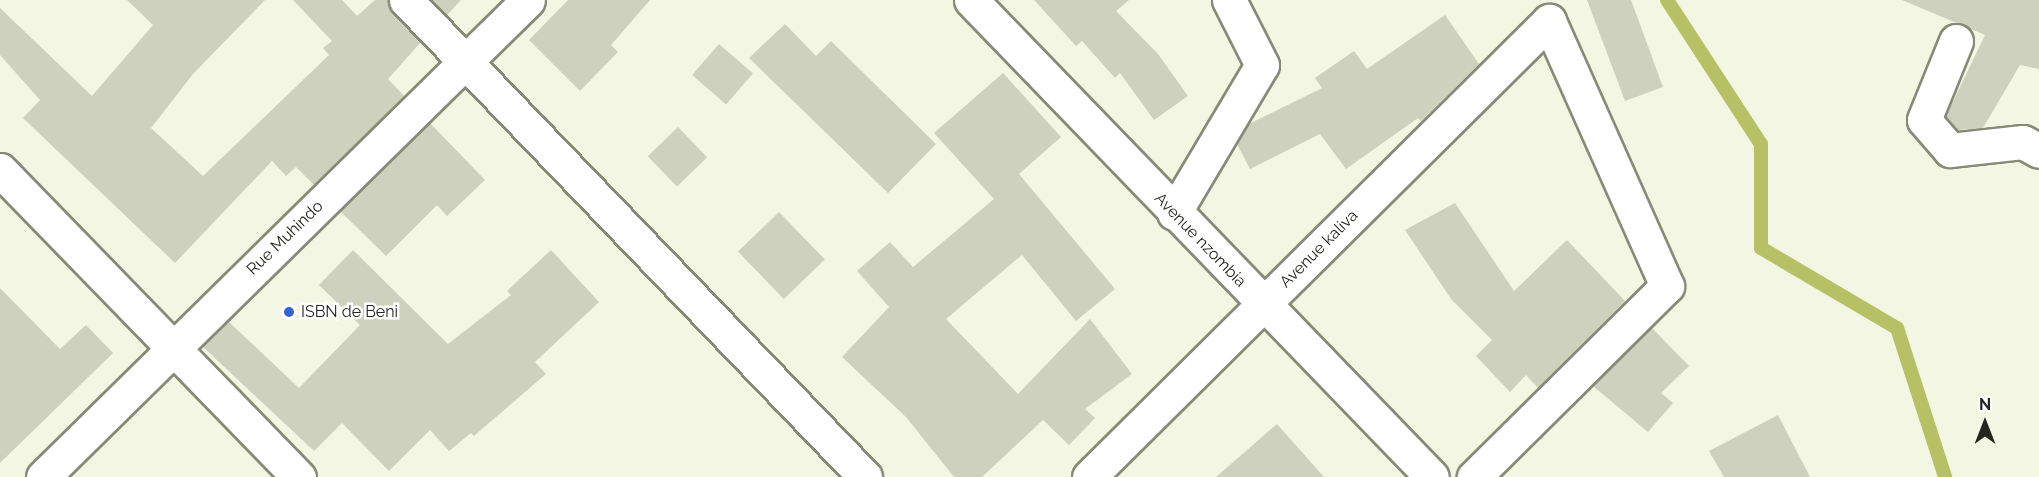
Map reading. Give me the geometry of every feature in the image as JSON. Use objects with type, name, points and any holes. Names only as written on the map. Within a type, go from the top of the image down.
[{"type":"street","points":[[406,0],[865,477]]},
{"type":"street","name":"Rue Muhindo","points":[[43,477],[174,345],[468,62],[528,0]]},
{"type":"street","name":"Avenue nzombia","points":[[971,0],[1174,213],[1432,477]]},
{"type":"street","points":[[1174,213],[1262,65],[1229,0]]},
{"type":"street","name":"Avenue kaliva","points":[[1089,477],[1549,21],[1667,286],[1474,477]]},
{"type":"street","points":[[1956,41],[1924,120],[1950,150],[2023,142],[2039,151]]},
{"type":"street","points":[[0,170],[174,345],[298,477]]},
{"type":"building","points":[[127,0],[265,0],[193,74],[151,128],[203,176],[329,55],[323,48],[332,41],[293,0],[342,0],[357,16],[375,0],[388,0],[392,13],[421,42],[388,79],[404,96],[314,185],[296,167],[286,176],[272,161],[175,263],[23,118],[40,100],[0,55],[0,8],[92,96],[153,25]]},
{"type":"building","points":[[432,0],[461,0],[447,15]]},
{"type":"building","points":[[568,0],[650,0],[611,45],[618,52],[580,91],[529,40]]},
{"type":"building","points":[[1034,0],[1129,0],[1116,11],[1158,54],[1188,96],[1154,120],[1120,73],[1115,78],[1082,41],[1076,46]]},
{"type":"building","points":[[1587,0],[1631,0],[1663,87],[1625,101]]},
{"type":"building","points":[[1902,0],[2039,0],[2039,69],[2020,65],[1983,128],[1958,130],[1946,116],[1985,35]]},
{"type":"building","points":[[1445,15],[1479,64],[1421,121],[1418,118],[1346,169],[1320,134],[1250,169],[1237,144],[1249,124],[1322,88],[1315,78],[1354,51],[1367,69]]},
{"type":"building","points":[[785,24],[816,56],[831,41],[936,144],[888,193],[749,58]]},
{"type":"building","points":[[719,44],[753,74],[726,104],[692,75]]},
{"type":"building","points":[[1003,73],[1061,137],[1019,174],[1115,289],[1076,321],[1022,255],[946,319],[1018,394],[1090,319],[1132,374],[1085,409],[1095,418],[1069,445],[1043,420],[982,477],[954,477],[906,417],[842,357],[889,307],[857,271],[890,242],[913,267],[994,199],[934,133]]},
{"type":"building","points":[[430,123],[485,180],[447,216],[437,205],[386,256],[340,211]]},
{"type":"building","points":[[678,127],[707,157],[677,186],[648,156]]},
{"type":"building","points":[[1455,203],[1514,291],[1567,240],[1625,301],[1538,388],[1526,375],[1510,392],[1476,356],[1492,340],[1451,299],[1405,230]]},
{"type":"building","points":[[779,212],[825,259],[784,299],[738,252]]},
{"type":"building","points":[[353,250],[448,344],[511,295],[507,291],[551,250],[599,302],[535,362],[546,374],[474,436],[471,433],[449,451],[430,430],[389,471],[342,423],[314,451],[202,346],[228,321],[299,388],[360,325],[319,285]]},
{"type":"building","points":[[0,288],[60,349],[86,325],[113,353],[0,463]]},
{"type":"building","points":[[1652,328],[1689,366],[1661,393],[1673,403],[1648,432],[1593,386]]},
{"type":"building","points":[[1778,415],[1810,477],[1724,477],[1709,451]]},
{"type":"building","points":[[1277,424],[1324,477],[1216,477]]},
{"type":"waterway","points":[[1667,0],[1761,144],[1761,248],[1897,328],[1945,477]]},
{"type":"place","name":"ISBN de Beni","points":[[289,312]]}]
